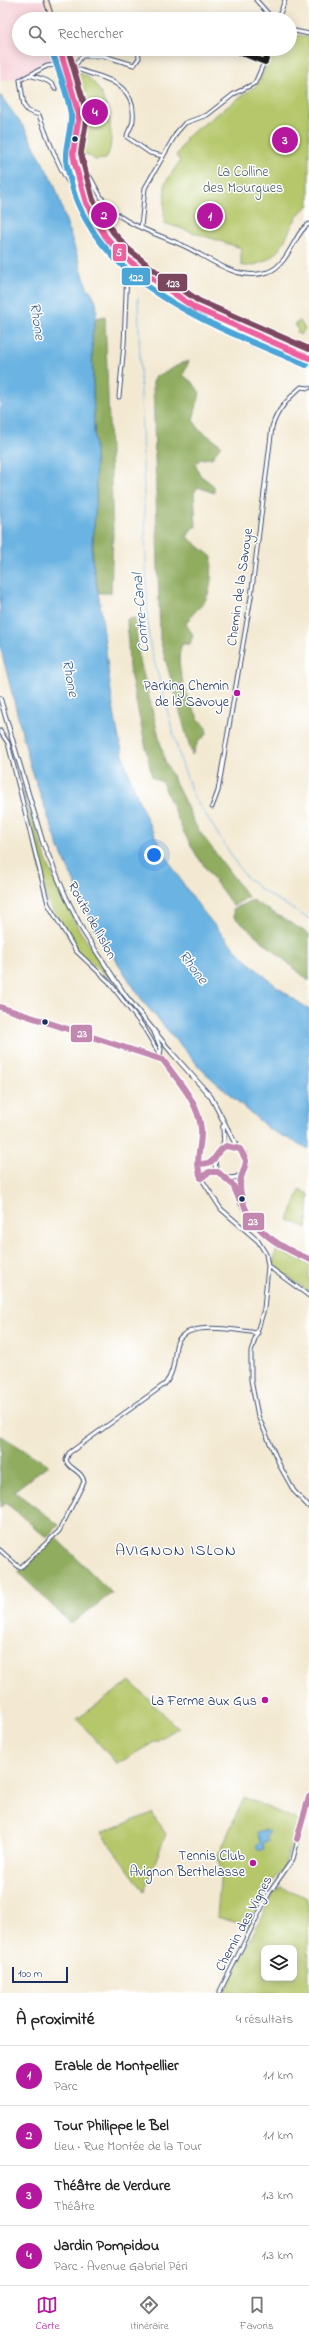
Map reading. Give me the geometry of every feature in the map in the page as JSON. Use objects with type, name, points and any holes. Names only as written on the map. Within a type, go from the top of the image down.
[{"type":"main road","points":[[46,0],[50,12]]},
{"type":"main road","points":[[62,56],[79,115],[74,159],[76,170],[86,203],[106,238],[132,263],[206,313],[309,358]]},
{"type":"street","points":[[256,0],[267,12]]},
{"type":"street","points":[[281,12],[285,0]]},
{"type":"street","points":[[297,31],[309,34]]},
{"type":"street","points":[[74,67],[82,56],[104,56],[134,65],[139,56]]},
{"type":"street","points":[[141,228],[145,188],[177,132],[185,123],[207,115],[234,94],[255,83],[267,56]]},
{"type":"street","points":[[86,203],[73,188],[51,148],[39,115],[28,111],[24,106],[20,80],[47,66],[66,68],[74,67],[116,82],[124,89],[134,114],[133,122],[127,137],[150,154],[163,156]]},
{"type":"street","points":[[29,75],[44,80],[53,85],[55,89]]},
{"type":"street","points":[[74,159],[79,161],[104,203],[116,213],[141,228],[178,243],[236,272],[251,274],[271,271],[291,252],[303,229],[309,224]]},
{"type":"street","points":[[76,170],[85,170]]},
{"type":"street","points":[[73,188],[80,184]]},
{"type":"street","points":[[119,397],[124,344],[127,270],[124,256]]},
{"type":"street","points":[[127,270],[132,263]]},
{"type":"street","name":"Chemin de la Savoye","points":[[212,807],[218,791],[251,597],[272,427],[278,412],[290,397],[301,388],[309,388]]},
{"type":"street","name":"Route de l'Islon","points":[[0,698],[39,829],[66,897],[96,953],[125,995],[211,1097],[237,1147]]},
{"type":"street","points":[[0,731],[8,744],[48,904],[76,951],[110,982],[144,1028],[198,1113],[201,1140],[197,1164],[201,1178],[221,1209],[258,1241],[266,1254],[268,1266],[264,1309],[258,1333],[251,1352],[250,1369],[258,1416],[288,1482],[309,1508]]},
{"type":"street","points":[[0,1007],[163,1060]]},
{"type":"street","points":[[153,1030],[161,1049],[160,1055]]},
{"type":"street","name":"Route de l'Islon","points":[[221,1149],[224,1140],[223,1122]]},
{"type":"street","points":[[197,1164],[209,1164],[214,1161],[221,1149],[229,1146],[237,1147],[243,1152],[247,1163],[242,1173],[241,1190],[250,1217]]},
{"type":"street","points":[[214,1161],[218,1172]]},
{"type":"street","points":[[201,1178],[209,1172],[218,1172],[227,1178],[236,1190],[250,1217],[262,1233],[275,1244],[309,1259]]},
{"type":"street","points":[[227,1178],[233,1178],[242,1173]]},
{"type":"street","points":[[268,1266],[309,1296]]},
{"type":"street","points":[[0,1550],[20,1568],[59,1531],[84,1482],[81,1474],[67,1464],[66,1460],[69,1453],[130,1407],[165,1384],[172,1374],[177,1345],[182,1336],[192,1330],[203,1328],[258,1333]]},
{"type":"street","name":"Chemin des Vignes","points":[[219,1993],[269,1892],[293,1859],[309,1797]]},
{"type":"shaded area","points":[[0,0],[43,0],[46,12],[12,12],[12,56],[60,56],[61,62],[38,67],[20,78],[0,81]]},
{"type":"green space","name":"La Colline des Mourgues","points":[[297,35],[309,37],[309,205],[295,220],[281,247],[274,254],[265,261],[244,266],[241,265],[241,248],[164,223],[165,183],[180,161],[176,156],[186,140],[185,138],[258,84],[270,56],[297,56]]},
{"type":"green space","points":[[74,72],[85,75],[93,82],[105,103],[111,139],[106,159],[95,160],[90,156],[79,153],[83,107]]},
{"type":"green space","points":[[105,316],[113,532],[111,593],[99,593],[92,559],[96,498],[92,335],[96,318]]},
{"type":"green space","points":[[300,321],[305,329],[300,335],[296,332],[298,330],[295,324]]},
{"type":"green space","points":[[189,361],[183,375],[194,384],[200,393],[193,420],[199,429],[221,445],[212,458],[201,459],[195,464],[200,475],[214,486],[214,493],[198,487],[194,493],[196,527],[193,527],[187,537],[212,557],[210,588],[206,600],[191,616],[186,624],[193,635],[190,644],[182,644],[179,662],[180,672],[190,700],[197,716],[204,725],[207,734],[198,742],[192,755],[160,640],[153,382],[156,376]]},
{"type":"green space","points":[[135,618],[139,657],[165,761],[197,828],[248,897],[233,906],[197,856],[183,831],[162,782],[152,777],[129,668],[127,619]]},
{"type":"green space","points":[[21,785],[48,865],[78,928],[112,980],[80,955],[48,903]]},
{"type":"green space","points":[[252,900],[309,934],[309,981],[234,917],[233,909]]},
{"type":"green space","points":[[300,1190],[309,1194],[307,1228],[288,1220]]},
{"type":"green space","points":[[276,1250],[309,1264],[309,1292],[273,1265]]},
{"type":"green space","points":[[0,1435],[48,1465],[14,1491],[59,1525],[47,1538],[6,1503],[0,1507],[0,1455],[2,1452],[0,1451]]},
{"type":"green space","points":[[56,1538],[112,1593],[71,1624],[18,1572]]},
{"type":"green space","points":[[130,1681],[178,1728],[117,1764],[77,1719]]},
{"type":"green space","name":"Tennis Club Avignon Berthelasse","points":[[244,1797],[299,1821],[283,1870],[268,1887],[249,1926],[217,1917],[221,1869],[217,1858]]},
{"type":"green space","points":[[152,1813],[166,1834],[144,1891],[101,1833]]},
{"type":"green space","points":[[281,1887],[308,1898],[309,1993],[224,1993],[274,1892]]},
{"type":"water","name":"Rhone","points":[[0,95],[25,129],[55,186],[87,287],[95,298],[97,310],[92,335],[92,375],[96,495],[92,559],[101,611],[113,704],[123,755],[135,792],[152,829],[171,864],[194,898],[219,931],[247,960],[277,986],[309,1009],[309,1149],[269,1129],[202,1070],[144,1003],[95,928],[59,848],[31,768],[0,646]]},
{"type":"water","points":[[266,1830],[269,1832],[266,1837],[269,1840],[263,1843],[264,1849],[258,1851],[256,1846],[260,1842],[257,1833]]},
{"type":"waterway","name":"Contre-Canal","points":[[138,298],[148,627],[150,645],[180,758],[193,795],[244,875],[260,889],[309,919]]},
{"type":"transit line","name":"122","points":[[54,56],[66,92],[71,115],[66,153],[69,176],[79,206],[96,236],[119,263],[146,285],[176,305],[242,338],[306,365]]},
{"type":"transit line","name":"5","points":[[62,56],[79,115],[73,153],[75,164],[86,203],[106,237],[121,254],[146,274],[195,308],[309,358]]},
{"type":"transit line","name":"123","points":[[70,56],[87,114],[81,153],[83,162],[93,200],[113,232],[127,248],[151,268],[199,301],[309,349]]},
{"type":"transit line","points":[[250,56],[265,62],[267,56]]},
{"type":"transit line","name":"23","points":[[0,1007],[163,1060]]},
{"type":"transit line","name":"23","points":[[163,1060],[192,1101],[199,1119],[201,1129],[198,1158],[200,1175]]},
{"type":"transit line","name":"23","points":[[197,1164],[204,1164],[213,1161],[221,1149],[226,1146],[240,1149],[246,1160],[240,1184],[242,1198],[247,1211],[262,1232],[284,1247],[309,1259]]},
{"type":"transit line","name":"23","points":[[201,1178],[209,1172],[218,1172],[233,1185],[239,1199]]},
{"type":"transit line","name":"23","points":[[297,1839],[309,1797]]},
{"type":"place","name":"Jardin Pompidou","points":[[95,112]]},
{"type":"place","name":"Théâtre de Verdure","points":[[285,140]]},
{"type":"place","name":"Tour Philippe le Bel","points":[[104,215]]},
{"type":"place","name":"Erable de Montpellier","points":[[210,216]]},
{"type":"place","name":"Parking Chemin de la Savoye","points":[[237,693]]},
{"type":"place","name":"La Ferme aux Gus","points":[[265,1700]]},
{"type":"place","name":"Tennis Club Avignon Berthelasse","points":[[253,1863]]},
{"type":"district","name":"AVIGNON ISLON","points":[[176,1549]]}]
